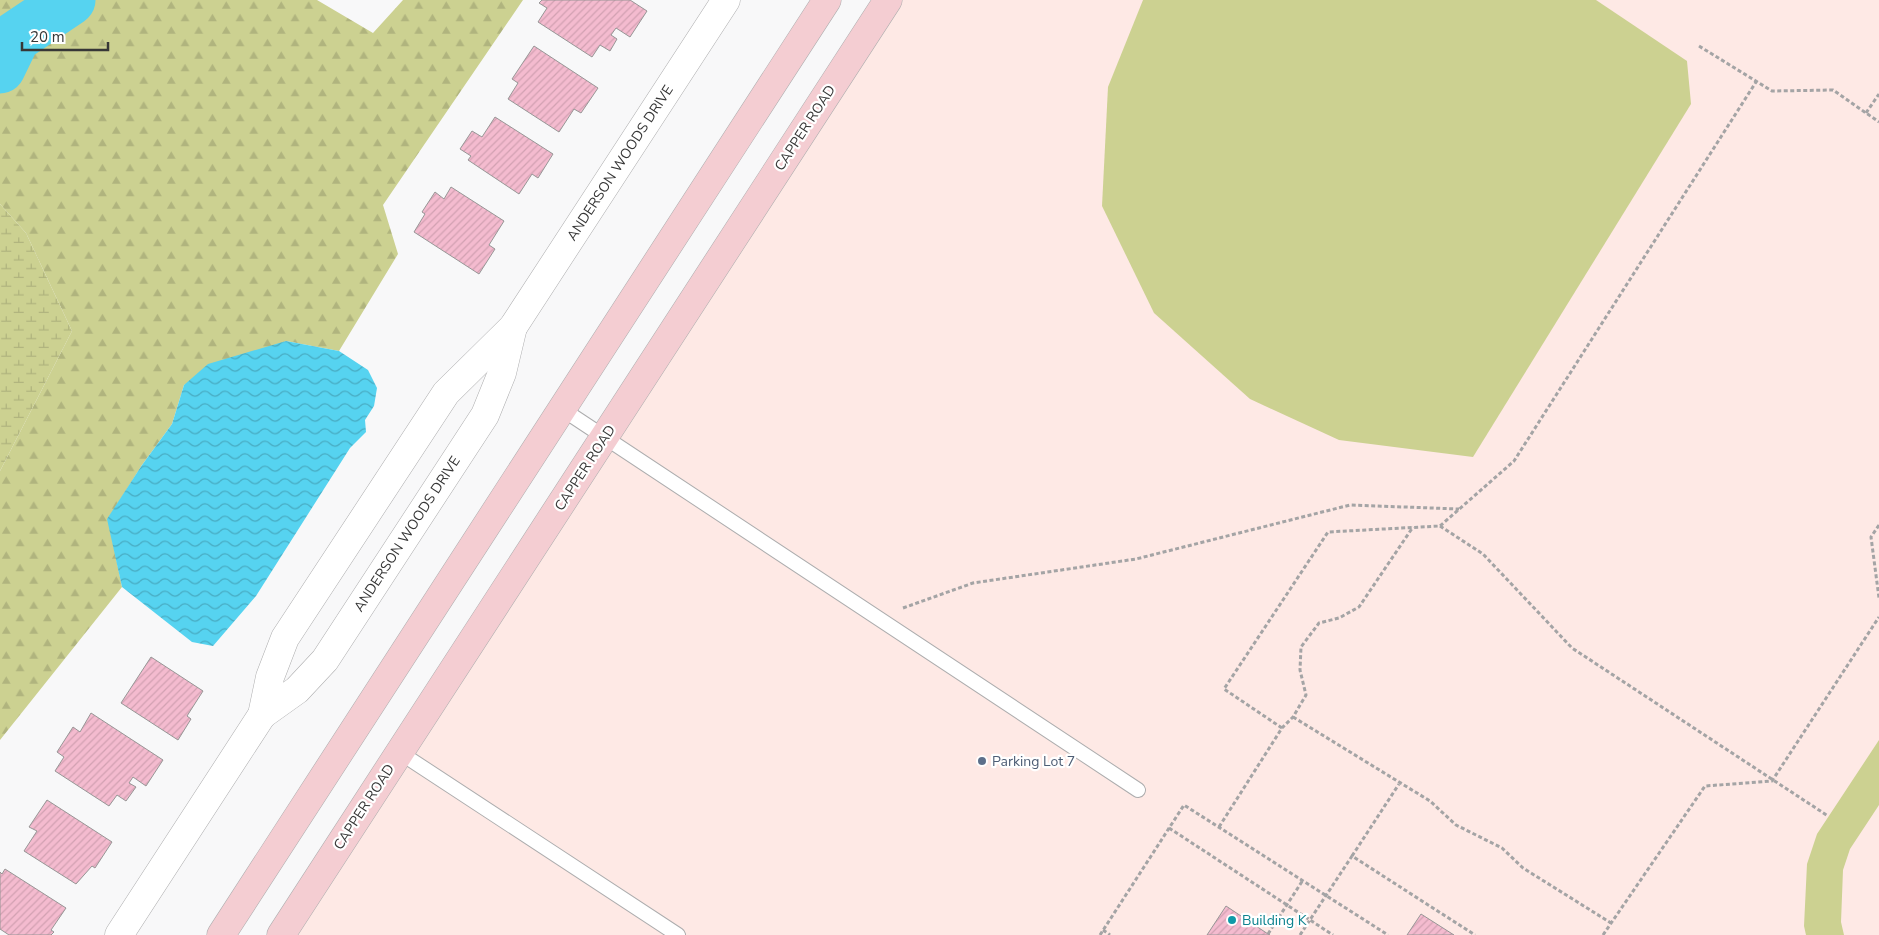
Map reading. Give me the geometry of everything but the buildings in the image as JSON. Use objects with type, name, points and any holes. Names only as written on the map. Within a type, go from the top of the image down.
[{"type":"street","name":"ANDERSON WOODS DRIVE","points":[[119,935],[262,715],[270,677],[286,638],[446,393],[513,327],[726,0]]},
{"type":"street","points":[[221,935],[827,0]]},
{"type":"street","name":"CAPPER ROAD","points":[[281,935],[888,0]]},
{"type":"street","name":"ANDERSON WOODS DRIVE","points":[[262,715],[297,690],[325,660],[485,415],[502,374],[513,327]]},
{"type":"lane","points":[[562,409],[1138,790]]},
{"type":"lane","points":[[400,752],[678,935]]},
{"type":"path","points":[[1699,46],[1772,91],[1833,90],[1879,122]]},
{"type":"path","points":[[1440,526],[1514,461],[1756,82]]},
{"type":"path","points":[[1866,113],[1879,94]]},
{"type":"path","points":[[876,617],[973,583],[1136,560],[1350,505],[1460,509]]},
{"type":"path","points":[[1879,524],[1871,537],[1879,598]]},
{"type":"path","points":[[1282,728],[1224,689],[1328,532],[1440,526],[1483,554],[1572,648],[1828,816]]},
{"type":"path","points":[[1219,827],[1282,728],[1293,716],[1306,695],[1300,670],[1301,646],[1319,622],[1339,618],[1359,607],[1413,527]]},
{"type":"path","points":[[1772,780],[1879,617]]},
{"type":"path","points":[[1293,716],[1399,784],[1430,801],[1456,826],[1502,848],[1523,868],[1611,922]]},
{"type":"path","points":[[1603,935],[1705,786],[1772,780]]},
{"type":"path","points":[[1300,935],[1399,784]]},
{"type":"path","points":[[1100,935],[1184,805],[1388,935]]},
{"type":"path","points":[[1169,828],[1333,935]]},
{"type":"path","points":[[1352,856],[1475,935]]},
{"type":"path","points":[[1268,934],[1303,880]]},
{"type":"path","points":[[1103,930],[1110,935]]},
{"type":"shaded area","points":[[889,0],[1879,0],[1879,935],[283,935]]},
{"type":"green space","points":[[0,0],[317,0],[373,33],[403,0],[523,0],[383,205],[398,254],[339,351],[286,341],[184,385],[172,424],[142,465],[108,519],[122,587],[0,740],[0,471],[72,331],[26,233],[0,204]]},
{"type":"green space","points":[[1143,0],[1596,0],[1687,61],[1691,104],[1473,457],[1339,440],[1250,399],[1154,313],[1102,206],[1108,87]]},
{"type":"green space","points":[[0,204],[26,233],[72,331],[0,471]]},
{"type":"green space","points":[[1879,740],[1879,805],[1850,849],[1843,870],[1841,922],[1844,935],[1806,935],[1804,926],[1807,864],[1817,834]]},
{"type":"water","points":[[286,341],[339,351],[368,370],[377,388],[374,406],[365,420],[366,432],[350,448],[256,596],[213,646],[192,642],[122,587],[107,519],[142,465],[172,424],[184,385],[208,364]]},
{"type":"waterway","points":[[0,68],[15,37],[70,0]]},
{"type":"place","name":"Parking Lot 7","points":[[982,761]]},
{"type":"place","name":"Building K","points":[[1232,920]]}]
